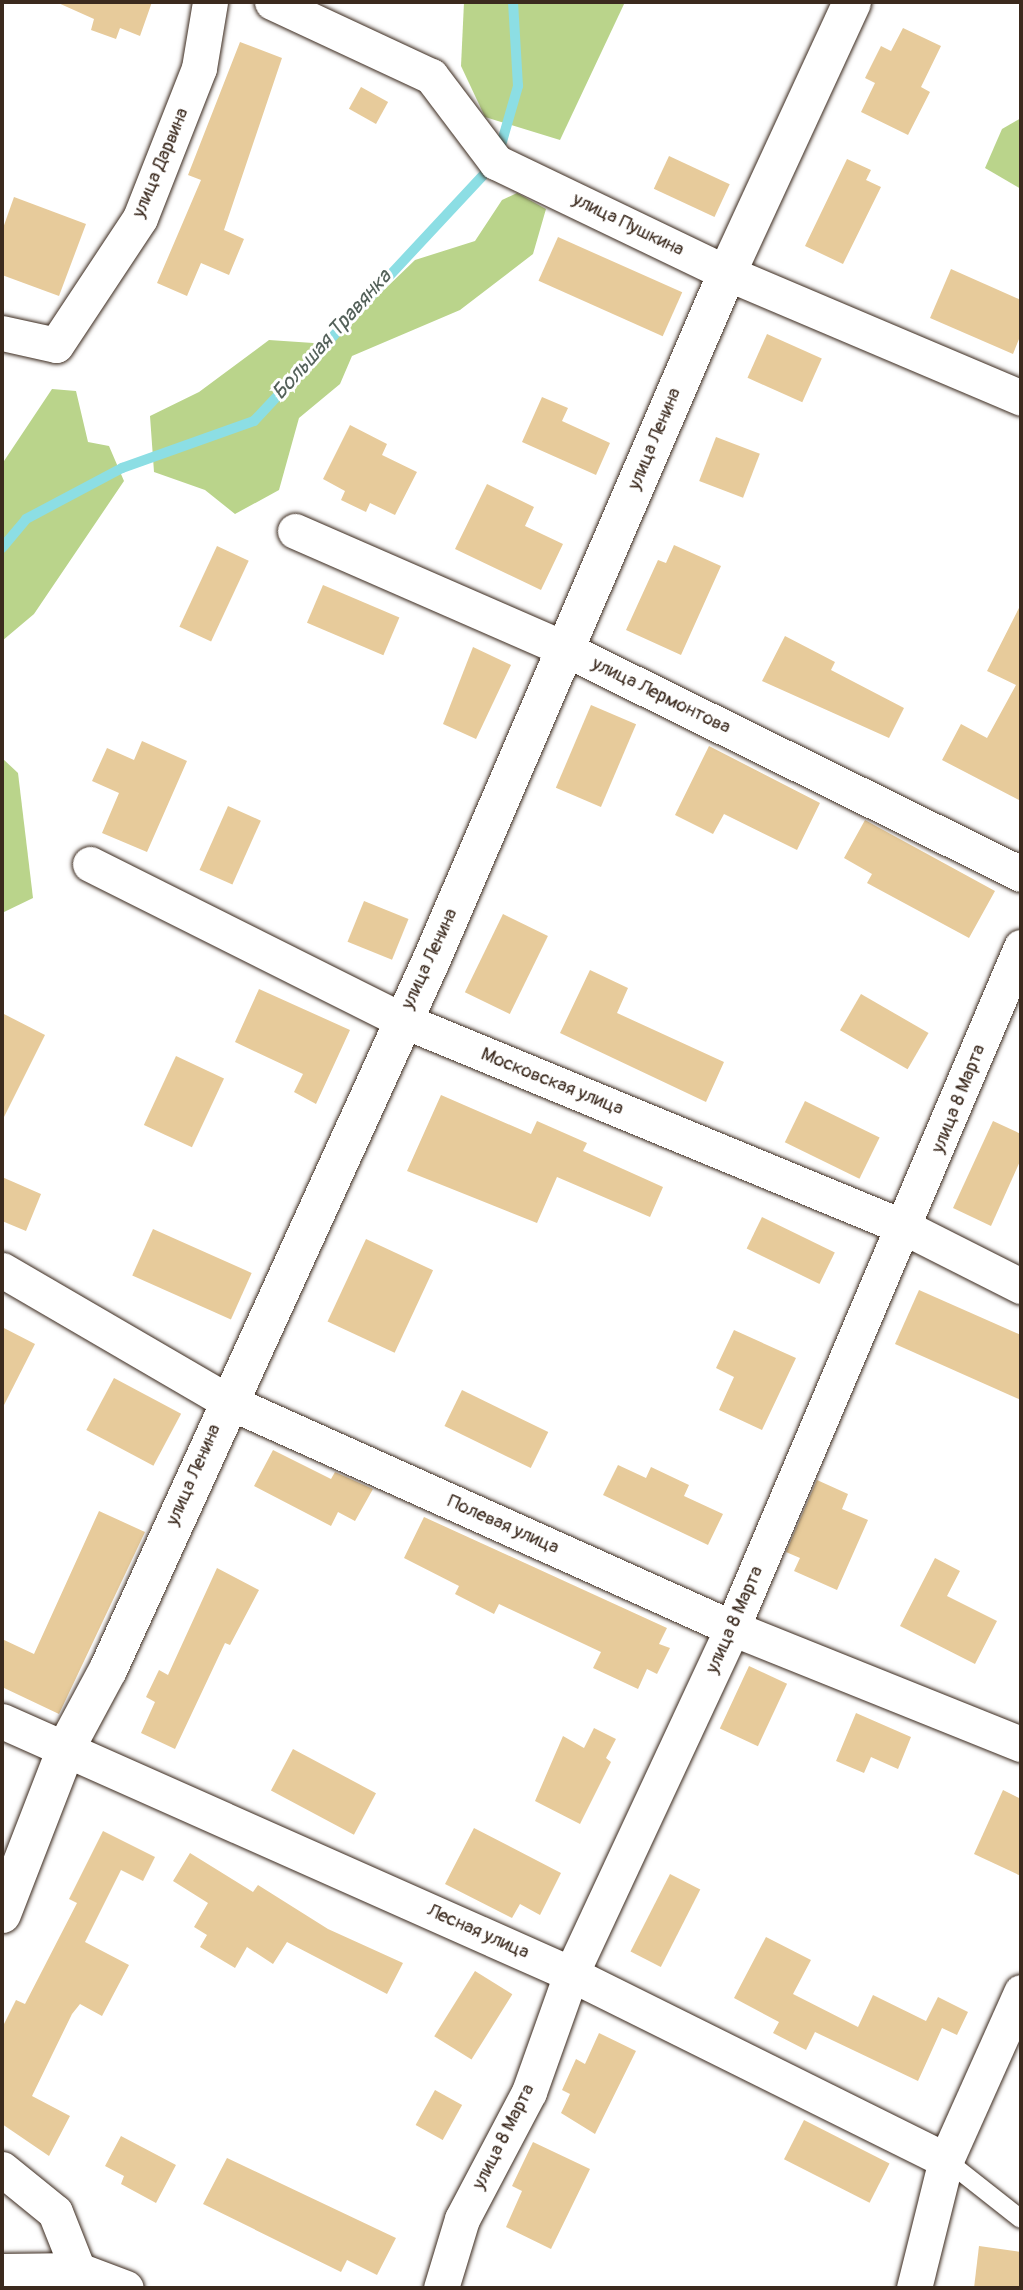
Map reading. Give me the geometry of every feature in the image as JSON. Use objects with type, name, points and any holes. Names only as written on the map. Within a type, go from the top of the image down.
[{"type":"street","name":"улица Дарвина","points":[[2,333],[56,345],[140,218],[199,68],[210,2]]},
{"type":"street","name":"улица Пушкина","points":[[272,2],[431,76],[496,162],[727,273],[1021,398]]},
{"type":"street","name":"улица Ленина","points":[[2,1914],[67,1746],[108,1670],[227,1401],[402,1020],[727,273],[852,2]]},
{"type":"street","name":"улица Лермонтова","points":[[295,531],[565,649],[1021,874]]},
{"type":"street","name":"Московская улица","points":[[90,864],[402,1020],[905,1228],[1021,1286]]},
{"type":"street","name":"улица 8 Марта","points":[[441,2288],[462,2219],[529,2092],[571,1975],[732,1628],[905,1228],[1021,947]]},
{"type":"street","name":"Полевая улица","points":[[2,1270],[227,1401],[732,1628],[1021,1744]]},
{"type":"street","name":"Лесная улица","points":[[2,1721],[67,1746],[571,1975],[946,2160]]},
{"type":"street","points":[[914,2288],[946,2160],[1021,1992]]},
{"type":"street","points":[[2,2169],[55,2212],[78,2270]]},
{"type":"street","points":[[2,2271],[78,2270],[126,2288]]},
{"type":"lane","points":[[946,2160],[1021,2219]]},
{"type":"green space","points":[[464,2],[625,2],[560,140],[485,117],[461,66]]},
{"type":"green space","points":[[1021,118],[1021,189],[985,168],[1002,129]]},
{"type":"green space","points":[[517,193],[546,209],[533,254],[460,310],[352,356],[340,384],[299,418],[279,490],[235,514],[205,490],[154,472],[150,416],[199,392],[269,340],[328,344],[415,260],[475,241],[502,200]]},
{"type":"green space","points":[[52,389],[76,391],[88,442],[109,446],[124,481],[34,614],[2,641],[2,464]]},
{"type":"green space","points":[[2,758],[18,773],[33,898],[2,913]]},
{"type":"building","points":[[56,2],[152,2],[140,36],[120,28],[116,39],[91,30],[94,19]]},
{"type":"building","points":[[903,28],[941,46],[921,87],[930,92],[908,135],[861,112],[875,83],[865,78],[881,46],[891,51]]},
{"type":"building","points":[[240,42],[282,58],[224,230],[244,239],[229,275],[201,263],[187,296],[157,283],[201,180],[188,175]]},
{"type":"building","points":[[361,87],[388,102],[376,124],[349,109]]},
{"type":"building","points":[[669,156],[730,184],[715,217],[654,189]]},
{"type":"building","points":[[847,159],[871,170],[866,180],[881,187],[843,264],[805,246]]},
{"type":"building","points":[[14,197],[86,224],[59,296],[2,275],[2,231]]},
{"type":"building","points":[[558,237],[682,292],[663,336],[538,281]]},
{"type":"building","points":[[951,269],[1021,300],[1021,334],[1013,354],[930,318]]},
{"type":"building","points":[[767,334],[822,358],[802,402],[747,378]]},
{"type":"building","points":[[542,397],[568,408],[562,421],[610,443],[596,475],[522,442]]},
{"type":"building","points":[[350,425],[387,444],[382,455],[417,472],[395,515],[370,503],[366,512],[341,500],[345,491],[323,479]]},
{"type":"building","points":[[716,437],[760,454],[743,498],[699,481]]},
{"type":"building","points":[[487,484],[534,507],[525,526],[563,544],[541,590],[455,549]]},
{"type":"building","points":[[674,545],[721,566],[681,655],[626,630],[658,560],[666,563]]},
{"type":"building","points":[[217,546],[249,561],[211,641],[179,627]]},
{"type":"building","points":[[323,585],[399,617],[383,655],[307,623]]},
{"type":"building","points":[[1021,604],[1021,801],[942,760],[961,724],[987,738],[1016,685],[987,671]]},
{"type":"building","points":[[785,636],[835,662],[831,670],[904,708],[889,738],[762,681]]},
{"type":"building","points":[[473,647],[511,665],[476,739],[443,724]]},
{"type":"building","points":[[591,705],[636,724],[601,807],[556,788]]},
{"type":"building","points":[[142,741],[187,761],[147,852],[102,833],[119,793],[92,781],[107,748],[134,760]]},
{"type":"building","points":[[709,746],[820,803],[797,850],[724,814],[713,834],[675,815]]},
{"type":"building","points":[[228,806],[261,821],[232,885],[200,870]]},
{"type":"building","points":[[865,820],[995,891],[969,938],[867,883],[872,874],[844,858]]},
{"type":"building","points":[[364,901],[409,919],[392,960],[348,942]]},
{"type":"building","points":[[503,914],[548,936],[510,1014],[465,992]]},
{"type":"building","points":[[590,970],[628,988],[617,1013],[724,1062],[706,1102],[560,1033]]},
{"type":"building","points":[[259,989],[350,1030],[316,1104],[294,1092],[303,1074],[235,1042]]},
{"type":"building","points":[[861,994],[929,1033],[908,1069],[840,1030]]},
{"type":"building","points":[[2,1013],[45,1035],[2,1121]]},
{"type":"building","points":[[176,1056],[224,1078],[192,1147],[144,1125]]},
{"type":"building","points":[[441,1095],[531,1134],[537,1121],[587,1143],[583,1151],[663,1187],[650,1217],[557,1177],[537,1223],[407,1171]]},
{"type":"building","points":[[805,1101],[880,1137],[859,1179],[785,1142]]},
{"type":"building","points":[[993,1121],[1021,1134],[1021,1159],[991,1226],[953,1208]]},
{"type":"building","points":[[2,1177],[41,1194],[26,1231],[2,1221]]},
{"type":"building","points":[[762,1217],[835,1253],[819,1284],[747,1248]]},
{"type":"building","points":[[153,1229],[252,1273],[231,1320],[132,1276]]},
{"type":"building","points":[[366,1239],[433,1270],[395,1353],[328,1321]]},
{"type":"building","points":[[919,1290],[1021,1335],[1021,1400],[895,1344]]},
{"type":"building","points":[[2,1327],[35,1344],[2,1409]]},
{"type":"building","points":[[734,1330],[796,1358],[762,1430],[719,1410],[734,1377],[716,1368]]},
{"type":"building","points":[[114,1378],[181,1414],[153,1466],[86,1430]]},
{"type":"building","points":[[462,1390],[548,1432],[531,1468],[444,1426]]},
{"type":"building","points":[[273,1450],[331,1479],[335,1472],[373,1489],[355,1521],[338,1512],[331,1526],[254,1486]]},
{"type":"building","points":[[618,1465],[646,1478],[651,1467],[689,1485],[684,1496],[723,1514],[708,1545],[603,1495]]},
{"type":"building","points":[[817,1480],[848,1494],[842,1509],[868,1520],[837,1590],[794,1571],[800,1558],[786,1552]]},
{"type":"building","points":[[99,1511],[145,1532],[59,1714],[2,1687],[2,1639],[34,1654]]},
{"type":"building","points":[[424,1517],[667,1628],[659,1644],[670,1648],[657,1674],[647,1669],[638,1689],[593,1668],[601,1652],[499,1604],[494,1614],[455,1594],[459,1586],[404,1558]]},
{"type":"building","points":[[935,1558],[960,1571],[947,1596],[997,1621],[975,1664],[900,1626]]},
{"type":"building","points":[[217,1568],[259,1590],[230,1645],[225,1643],[175,1749],[141,1733],[155,1702],[146,1697],[159,1670],[168,1675]]},
{"type":"building","points":[[749,1666],[787,1684],[758,1746],[720,1729]]},
{"type":"building","points":[[856,1713],[911,1737],[898,1769],[871,1757],[864,1773],[836,1761]]},
{"type":"building","points":[[594,1728],[616,1739],[606,1758],[611,1762],[580,1824],[535,1801],[563,1736],[584,1748]]},
{"type":"building","points":[[293,1749],[376,1793],[354,1835],[271,1790]]},
{"type":"building","points":[[1003,1790],[1021,1799],[1021,1876],[974,1854]]},
{"type":"building","points":[[474,1828],[561,1873],[540,1915],[520,1904],[512,1918],[445,1884]]},
{"type":"building","points":[[103,1831],[155,1857],[143,1881],[121,1870],[85,1942],[129,1965],[102,2016],[80,2004],[72,2014],[32,2096],[70,2116],[49,2156],[2,2124],[2,2028],[16,2000],[25,2004],[77,1903],[69,1899]]},
{"type":"building","points":[[190,1853],[253,1892],[258,1885],[328,1929],[403,1963],[387,1994],[287,1942],[273,1964],[247,1947],[235,1968],[200,1947],[207,1935],[194,1927],[208,1903],[173,1881]]},
{"type":"building","points":[[670,1874],[700,1889],[661,1967],[631,1952]]},
{"type":"building","points":[[766,1937],[811,1960],[793,1994],[858,2027],[873,1995],[926,2021],[938,1997],[968,2012],[957,2035],[942,2028],[918,2081],[815,2032],[806,2050],[773,2033],[779,2022],[734,1998]]},
{"type":"building","points":[[475,1971],[512,1994],[472,2060],[434,2036]]},
{"type":"building","points":[[599,2033],[636,2051],[595,2134],[561,2113],[570,2094],[562,2090],[576,2059],[585,2064]]},
{"type":"building","points":[[435,2090],[462,2105],[443,2140],[416,2125]]},
{"type":"building","points":[[804,2120],[890,2164],[870,2203],[784,2159]]},
{"type":"building","points":[[121,2136],[176,2165],[156,2203],[121,2184],[124,2176],[105,2166]]},
{"type":"building","points":[[533,2142],[590,2169],[551,2249],[506,2227],[522,2191],[512,2186]]},
{"type":"building","points":[[227,2158],[396,2238],[377,2275],[347,2260],[341,2272],[203,2204]]},
{"type":"building","points":[[979,2246],[1021,2252],[1021,2288],[974,2288]]},
{"type":"waterway","name":"Большая Травянка","points":[[499,152],[518,86],[513,2]]},
{"type":"waterway","name":"Большая Травянка","points":[[2,548],[26,519],[122,468],[254,421],[493,165]]}]
